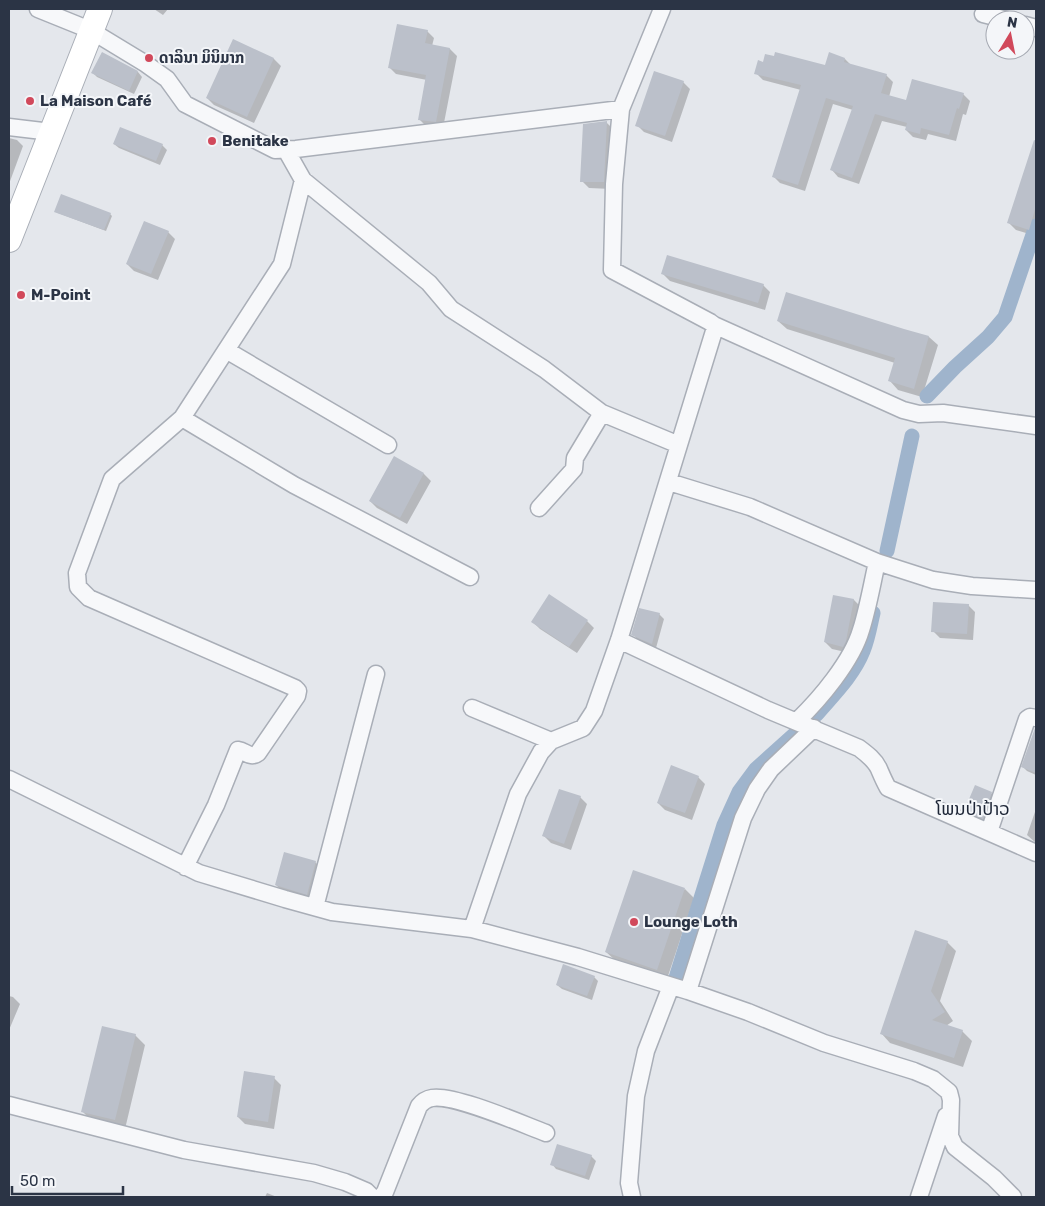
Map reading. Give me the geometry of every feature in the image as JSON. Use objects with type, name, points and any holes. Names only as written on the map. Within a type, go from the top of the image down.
[{"type":"street","points":[[38,9],[95,19],[146,64],[167,79],[184,104],[275,150],[621,109]]},
{"type":"street","points":[[662,9],[621,109],[614,184],[612,270],[714,325],[903,410],[918,414],[943,413],[1036,426]]},
{"type":"street","points":[[9,240],[95,19]]},
{"type":"street","points":[[9,127],[51,132]]},
{"type":"street","points":[[286,150],[303,180],[428,283],[451,310],[544,369],[602,413],[679,445]]},
{"type":"street","points":[[185,867],[216,805],[238,750],[251,756],[258,753],[297,696],[298,691],[295,688],[89,598],[78,587],[77,573],[112,479],[182,418],[282,264],[303,180]]},
{"type":"street","points":[[472,929],[518,794],[541,752],[551,741],[583,728],[594,710],[620,640],[669,482],[714,325]]},
{"type":"street","points":[[226,350],[388,445]]},
{"type":"street","points":[[539,508],[574,469],[575,458],[602,413]]},
{"type":"street","points":[[182,418],[294,485],[470,577]]},
{"type":"street","points":[[669,482],[750,508],[877,562],[933,580],[972,586],[1036,590]]},
{"type":"street","points":[[796,721],[810,708],[849,657],[861,631],[877,562]]},
{"type":"street","points":[[620,640],[768,710],[859,748],[870,757],[878,768],[882,780],[888,788],[1036,853]]},
{"type":"street","points":[[315,907],[376,674]]},
{"type":"street","points":[[472,708],[551,741]]},
{"type":"street","points":[[989,832],[1027,718],[1036,718]]},
{"type":"street","points":[[688,991],[743,818],[757,789],[771,768],[814,728]]},
{"type":"street","points":[[9,779],[185,867],[275,896],[332,912],[472,929],[688,991],[748,1012],[824,1043],[914,1070],[933,1079],[949,1092],[951,1100],[950,1136],[954,1148],[994,1178],[1013,1197]]},
{"type":"street","points":[[632,1197],[628,1183],[636,1096],[646,1051],[671,986]]},
{"type":"street","points":[[381,1197],[385,1192],[419,1106],[424,1100],[432,1097],[458,1100],[546,1133]]},
{"type":"street","points":[[919,1197],[951,1100]]},
{"type":"street","points":[[9,1104],[184,1150],[314,1173],[345,1182],[366,1191],[372,1197]]},
{"type":"building","points":[[397,24],[428,30],[425,43],[450,48],[436,122],[418,120],[426,75],[388,68]]},
{"type":"building","points":[[233,39],[274,58],[247,117],[206,98]]},
{"type":"building","points":[[102,52],[138,71],[129,91],[91,73]]},
{"type":"building","points":[[775,52],[825,65],[829,52],[845,58],[844,62],[887,74],[881,93],[906,100],[912,79],[964,93],[959,109],[957,108],[949,135],[921,128],[920,134],[905,130],[907,123],[875,114],[852,178],[830,170],[853,106],[826,98],[798,185],[772,177],[801,85],[754,74],[758,60],[763,62],[765,54],[774,56]]},
{"type":"building","points":[[654,71],[684,81],[665,136],[635,126]]},
{"type":"building","points":[[607,121],[604,182],[580,182],[583,124]]},
{"type":"building","points":[[120,127],[163,144],[156,161],[113,144]]},
{"type":"building","points":[[1034,140],[1036,141],[1036,206],[1029,230],[1007,223]]},
{"type":"building","points":[[61,194],[111,213],[104,230],[54,212]]},
{"type":"building","points":[[144,221],[169,231],[151,274],[126,264]]},
{"type":"building","points":[[667,255],[764,284],[758,303],[661,274]]},
{"type":"building","points":[[786,292],[929,336],[914,389],[888,381],[895,358],[777,321]]},
{"type":"building","points":[[394,456],[424,473],[400,518],[369,501]]},
{"type":"building","points":[[549,594],[588,620],[569,647],[531,622]]},
{"type":"building","points":[[833,595],[854,599],[846,641],[843,647],[824,642]]},
{"type":"building","points":[[933,602],[969,604],[967,634],[931,632]]},
{"type":"building","points":[[639,608],[660,613],[652,644],[631,635]]},
{"type":"building","points":[[1036,728],[1036,773],[1021,767]]},
{"type":"building","points":[[671,765],[699,776],[685,813],[657,803]]},
{"type":"building","points":[[975,785],[992,792],[983,819],[964,811]]},
{"type":"building","points":[[559,789],[581,796],[564,844],[542,836]]},
{"type":"building","points":[[284,852],[316,861],[307,895],[275,885]]},
{"type":"building","points":[[633,870],[685,888],[657,970],[605,952]]},
{"type":"building","points":[[915,930],[948,941],[931,991],[945,1012],[932,1020],[963,1030],[954,1058],[880,1034]]},
{"type":"building","points":[[563,964],[595,976],[587,996],[556,985]]},
{"type":"building","points":[[102,1026],[136,1034],[115,1120],[81,1112]]},
{"type":"building","points":[[244,1071],[275,1076],[268,1122],[237,1117]]},
{"type":"building","points":[[557,1144],[592,1155],[585,1176],[550,1165]]},
{"type":"waterway","points":[[927,396],[988,337],[1005,317],[1036,226]]},
{"type":"waterway","points":[[887,551],[912,436]]},
{"type":"waterway","points":[[816,715],[854,669],[863,651],[873,613]]},
{"type":"waterway","points":[[675,981],[724,825],[739,792],[756,769],[796,733]]},
{"type":"place","name":"ດາລິນາ ມິນິມາກ","points":[[149,58]]},
{"type":"place","name":"La Maison Café","points":[[30,101]]},
{"type":"place","name":"Benitake","points":[[212,141]]},
{"type":"place","name":"M-Point","points":[[21,295]]},
{"type":"place","name":"Lounge Loth","points":[[634,922]]},
{"type":"district","name":"ໂພນປ່າປ້າວ","points":[[973,809]]}]
